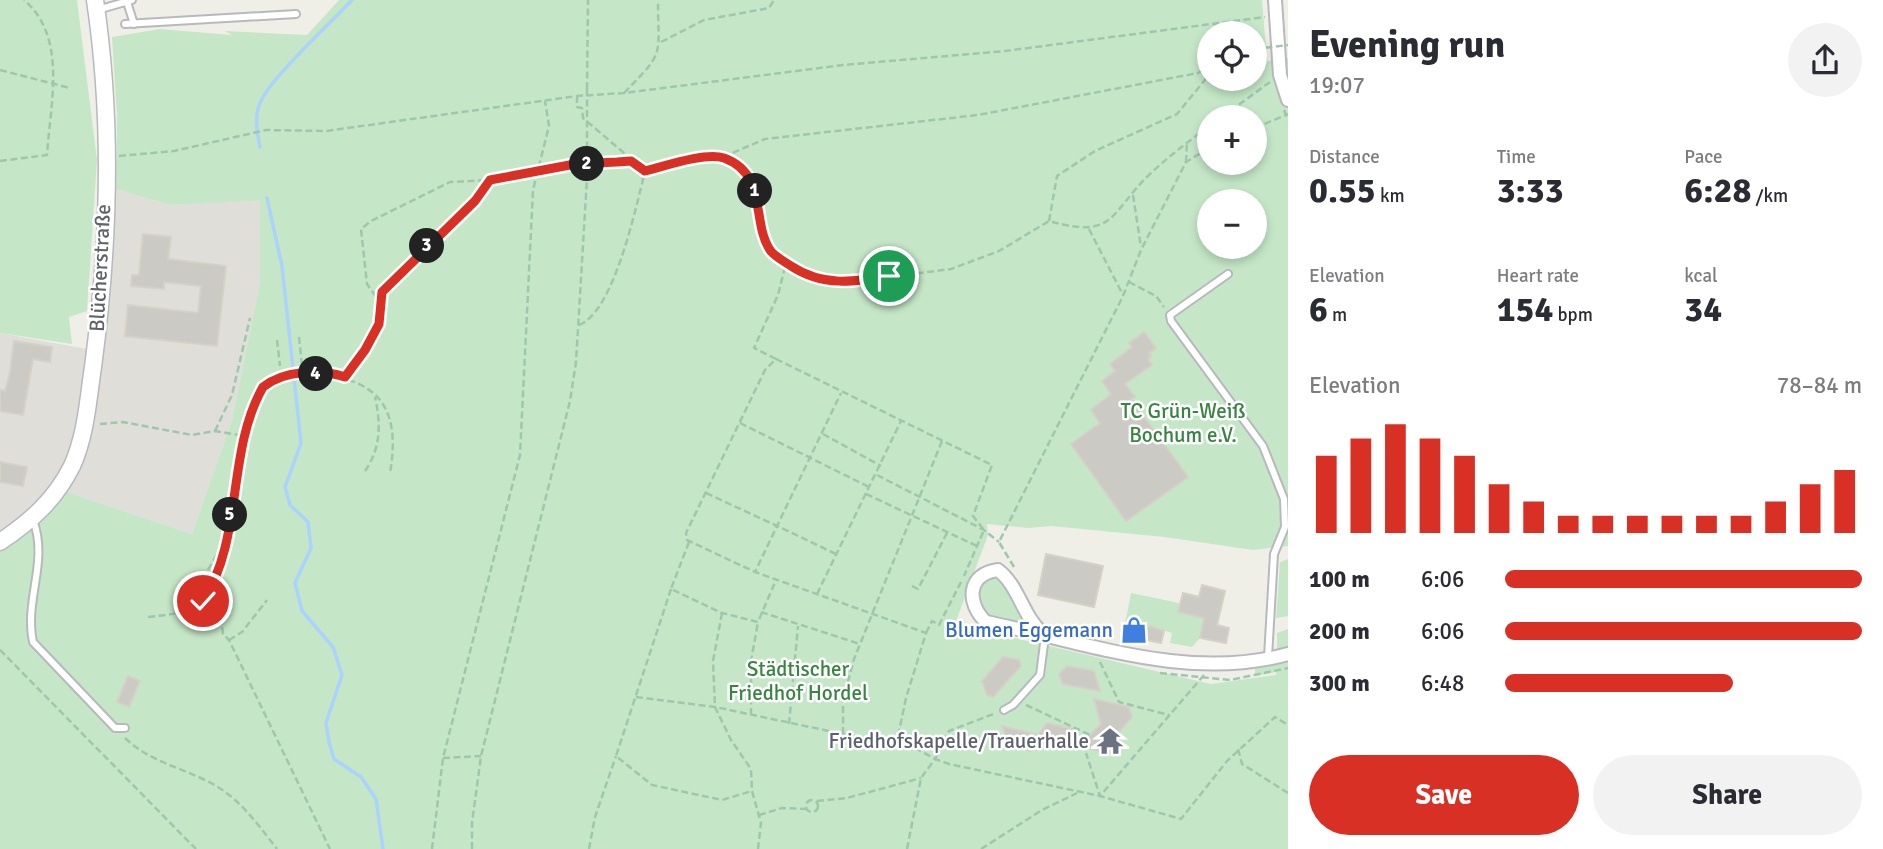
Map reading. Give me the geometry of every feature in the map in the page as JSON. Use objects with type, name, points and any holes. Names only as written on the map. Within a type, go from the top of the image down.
[{"type":"street","points":[[1275,0],[1280,75],[1288,100]]},
{"type":"street","name":"Blücherstraße","points":[[0,542],[33,520],[49,503],[76,455],[85,423],[97,332],[105,181],[105,113],[95,5]]},
{"type":"street","points":[[1044,634],[1029,621],[1009,579],[998,570],[985,572],[976,579],[971,599],[977,614],[986,622],[1174,663],[1214,665],[1268,660],[1288,654]]},
{"type":"lane","points":[[95,5],[130,1],[134,24]]},
{"type":"lane","points":[[125,24],[296,14]]},
{"type":"lane","points":[[1228,274],[1170,315],[1171,321],[1263,446],[1284,499],[1285,527],[1275,554],[1268,660]]},
{"type":"lane","points":[[282,374],[301,371]]},
{"type":"lane","points":[[33,520],[41,554],[30,628],[33,642],[115,728],[125,728]]},
{"type":"lane","points":[[1004,710],[1017,701],[1040,675],[1044,634]]},
{"type":"path","points":[[0,161],[47,155],[54,58],[47,31],[33,8],[24,0]]},
{"type":"path","points":[[472,849],[472,823],[481,756],[570,401],[579,325],[587,178],[588,0]]},
{"type":"path","points":[[624,93],[654,62],[661,43],[657,0]]},
{"type":"path","points":[[661,43],[704,20],[769,8],[774,0]]},
{"type":"path","points":[[121,156],[174,151],[265,130],[326,131],[577,96],[624,93],[843,65],[1005,51],[1126,34],[1173,31],[1275,15]]},
{"type":"path","points":[[1267,48],[1288,45]]},
{"type":"path","points":[[0,70],[71,89]]},
{"type":"path","points":[[645,171],[684,160],[722,157],[765,139],[978,115],[1197,72]]},
{"type":"path","points":[[1239,105],[1280,75]]},
{"type":"path","points":[[1049,222],[1058,176],[1095,151],[1177,114],[1197,90]]},
{"type":"path","points":[[577,96],[577,107],[582,108],[583,118],[645,171]]},
{"type":"path","points":[[432,849],[443,758],[520,456],[536,172],[549,125],[545,101]]},
{"type":"path","points":[[1267,123],[1288,114]]},
{"type":"path","points":[[722,157],[742,169],[751,182],[758,197],[770,250],[803,274],[824,281],[849,282],[951,269],[999,251],[1049,222],[1089,229],[1114,218],[1147,177],[1197,134]]},
{"type":"path","points":[[999,542],[1123,296],[1141,250],[1186,162],[1187,140]]},
{"type":"path","points":[[1186,162],[1197,155]]},
{"type":"path","points":[[382,305],[367,284],[362,229],[371,221],[450,182],[490,180],[575,164],[631,161]]},
{"type":"path","points":[[579,325],[596,314],[608,295],[645,171]]},
{"type":"path","points":[[345,377],[365,350],[379,324],[382,292],[475,201],[490,180]]},
{"type":"path","points":[[1133,195],[1141,250]]},
{"type":"path","points":[[1089,229],[1123,296]]},
{"type":"path","points":[[786,263],[778,295],[754,348],[992,465],[973,516],[984,530]]},
{"type":"path","points":[[1129,282],[1156,296],[1170,315]]},
{"type":"path","points":[[215,431],[232,395],[250,318]]},
{"type":"path","points":[[299,337],[301,371],[345,377],[374,396],[390,414],[390,473]]},
{"type":"path","points":[[277,340],[282,374],[263,387],[245,436],[217,579],[223,634],[229,640],[330,849]]},
{"type":"path","points":[[589,849],[595,817],[671,589],[690,542],[687,533],[765,370],[776,359]]},
{"type":"path","points":[[755,572],[842,392]]},
{"type":"path","points":[[365,471],[372,460],[379,431],[374,396]]},
{"type":"path","points":[[817,594],[901,421]]},
{"type":"path","points":[[85,423],[138,424],[192,435],[215,431],[245,436]]},
{"type":"path","points":[[740,423],[869,486]]},
{"type":"path","points":[[822,433],[881,466]]},
{"type":"path","points":[[843,734],[843,701],[860,644],[942,441]]},
{"type":"path","points":[[876,474],[984,530],[999,542],[1014,567]]},
{"type":"path","points":[[706,494],[836,554]]},
{"type":"path","points":[[866,494],[977,546]]},
{"type":"path","points":[[896,746],[906,698],[926,634],[932,621],[939,625],[984,530]]},
{"type":"path","points":[[912,586],[918,589],[948,531]]},
{"type":"path","points":[[178,595],[196,590],[225,542]]},
{"type":"path","points":[[690,542],[755,572],[926,634]]},
{"type":"path","points":[[148,617],[192,609],[203,601],[217,579]]},
{"type":"path","points":[[751,715],[751,662],[758,622],[776,580]]},
{"type":"path","points":[[671,589],[722,613],[758,622]]},
{"type":"path","points":[[229,640],[243,632],[267,600]]},
{"type":"path","points":[[761,612],[860,644]]},
{"type":"path","points":[[722,613],[713,661],[715,707],[731,740],[751,769],[752,791],[759,815],[758,849]]},
{"type":"path","points":[[789,724],[798,626]]},
{"type":"path","points":[[0,650],[196,849]]},
{"type":"path","points":[[1099,660],[1108,686],[1112,686],[1119,702],[1169,715]]},
{"type":"path","points":[[1100,796],[1214,665]]},
{"type":"path","points":[[1201,679],[1230,680],[1288,668]]},
{"type":"path","points":[[636,697],[715,707],[925,752],[949,764],[1100,796],[1181,819],[1238,749],[1275,717],[1288,726]]},
{"type":"path","points":[[1017,701],[1090,735]]},
{"type":"path","points":[[907,849],[921,778],[949,731],[1004,710]]},
{"type":"path","points":[[115,728],[147,757],[208,781],[244,806],[276,849]]},
{"type":"path","points":[[1238,749],[1242,764],[1288,793]]},
{"type":"path","points":[[1086,753],[1100,796]]},
{"type":"path","points":[[443,758],[481,756]]},
{"type":"path","points":[[616,756],[652,785],[722,800],[752,791]]},
{"type":"path","points":[[807,809],[809,800],[860,795],[921,778]]},
{"type":"path","points":[[981,849],[1042,810],[1080,792]]},
{"type":"path","points":[[759,815],[782,808],[816,811],[817,801]]},
{"type":"shaded area","points":[[116,189],[170,205],[260,199],[260,282],[232,420],[192,534],[67,492],[39,521],[0,546],[0,333],[103,352]]},
{"type":"green space","points":[[0,0],[77,0],[97,160],[87,311],[69,317],[72,344],[0,333]]},
{"type":"green space","points":[[339,0],[1262,0],[1264,21],[1197,21],[1197,91],[1267,91],[1267,61],[1288,58],[1288,546],[1253,550],[1164,537],[1051,526],[1029,528],[987,524],[988,535],[955,624],[1211,684],[1276,675],[1276,672],[1255,676],[1255,667],[1277,663],[1277,633],[1288,629],[1288,849],[0,849],[0,546],[39,521],[67,492],[192,534],[232,420],[260,282],[260,200],[170,205],[116,189],[117,116],[112,37],[160,29],[232,35],[225,31],[307,35]]},
{"type":"green space","points":[[1288,559],[1288,616],[1276,618],[1280,562]]},
{"type":"green space","points":[[998,577],[1007,585],[1014,598],[1021,623],[991,616],[980,603],[982,587],[986,582]]},
{"type":"green space","points":[[1131,593],[1179,603],[1178,612],[1204,618],[1200,638],[1192,647],[1170,643],[1172,633],[1126,619]]},
{"type":"building","points":[[143,234],[171,237],[168,259],[226,266],[217,346],[125,336],[128,305],[198,313],[201,286],[164,282],[164,289],[131,286],[132,275],[139,275]]},
{"type":"building","points":[[1144,332],[1156,348],[1149,353],[1151,356],[1148,359],[1152,365],[1125,384],[1135,397],[1131,399],[1188,477],[1126,521],[1071,444],[1100,423],[1091,410],[1111,394],[1102,381],[1115,371],[1110,364],[1132,347],[1129,343]]},
{"type":"building","points":[[14,341],[52,347],[50,362],[33,359],[23,415],[0,411],[0,390],[5,391]]},
{"type":"building","points":[[0,462],[27,467],[23,486],[0,482]]},
{"type":"building","points":[[1046,554],[1103,566],[1094,607],[1038,595]]},
{"type":"building","points":[[1202,585],[1225,591],[1217,625],[1229,628],[1226,643],[1200,638],[1204,618],[1178,612],[1183,593],[1199,597]]},
{"type":"building","points":[[1127,619],[1164,631],[1161,643],[1123,635]]},
{"type":"building","points":[[1003,657],[1019,660],[1021,666],[993,697],[987,695],[982,681]]},
{"type":"building","points":[[1067,666],[1094,671],[1100,691],[1063,684],[1059,674]]},
{"type":"building","points":[[128,676],[140,681],[129,707],[117,702]]},
{"type":"building","points":[[1094,699],[1129,707],[1132,717],[1118,733],[1121,742],[1111,755],[1080,745],[1101,724]]},
{"type":"building","points":[[1047,723],[1074,729],[1081,742],[1074,748],[1040,741],[1031,751],[1009,746],[1002,726],[1038,735]]},
{"type":"waterway","points":[[260,147],[257,114],[266,92],[288,65],[352,0]]},
{"type":"waterway","points":[[267,198],[282,266],[301,443],[285,487],[290,505],[308,522],[311,548],[295,583],[302,611],[333,647],[342,675],[326,723],[334,759],[361,777],[376,799],[383,849]]},
{"type":"place","name":"Blumen Eggemann","points":[[1134,630]]},
{"type":"place","name":"Friedhofskapelle/Trauerhalle","points":[[1110,741]]},
{"type":"route","points":[[203,601],[217,579],[245,436],[263,387],[274,379],[303,373],[345,377],[365,350],[379,324],[382,292],[475,201],[490,180],[575,164],[631,161],[645,171],[684,160],[722,157],[742,169],[751,182],[758,197],[770,250],[786,263],[803,274],[824,281],[849,282],[889,276]]},
{"type":"park label","name":"TC Grün-Weiß Bochum e.V.","points":[[1183,423]]},
{"type":"park label","name":"Städtischer Friedhof Hordel","points":[[798,681]]}]
